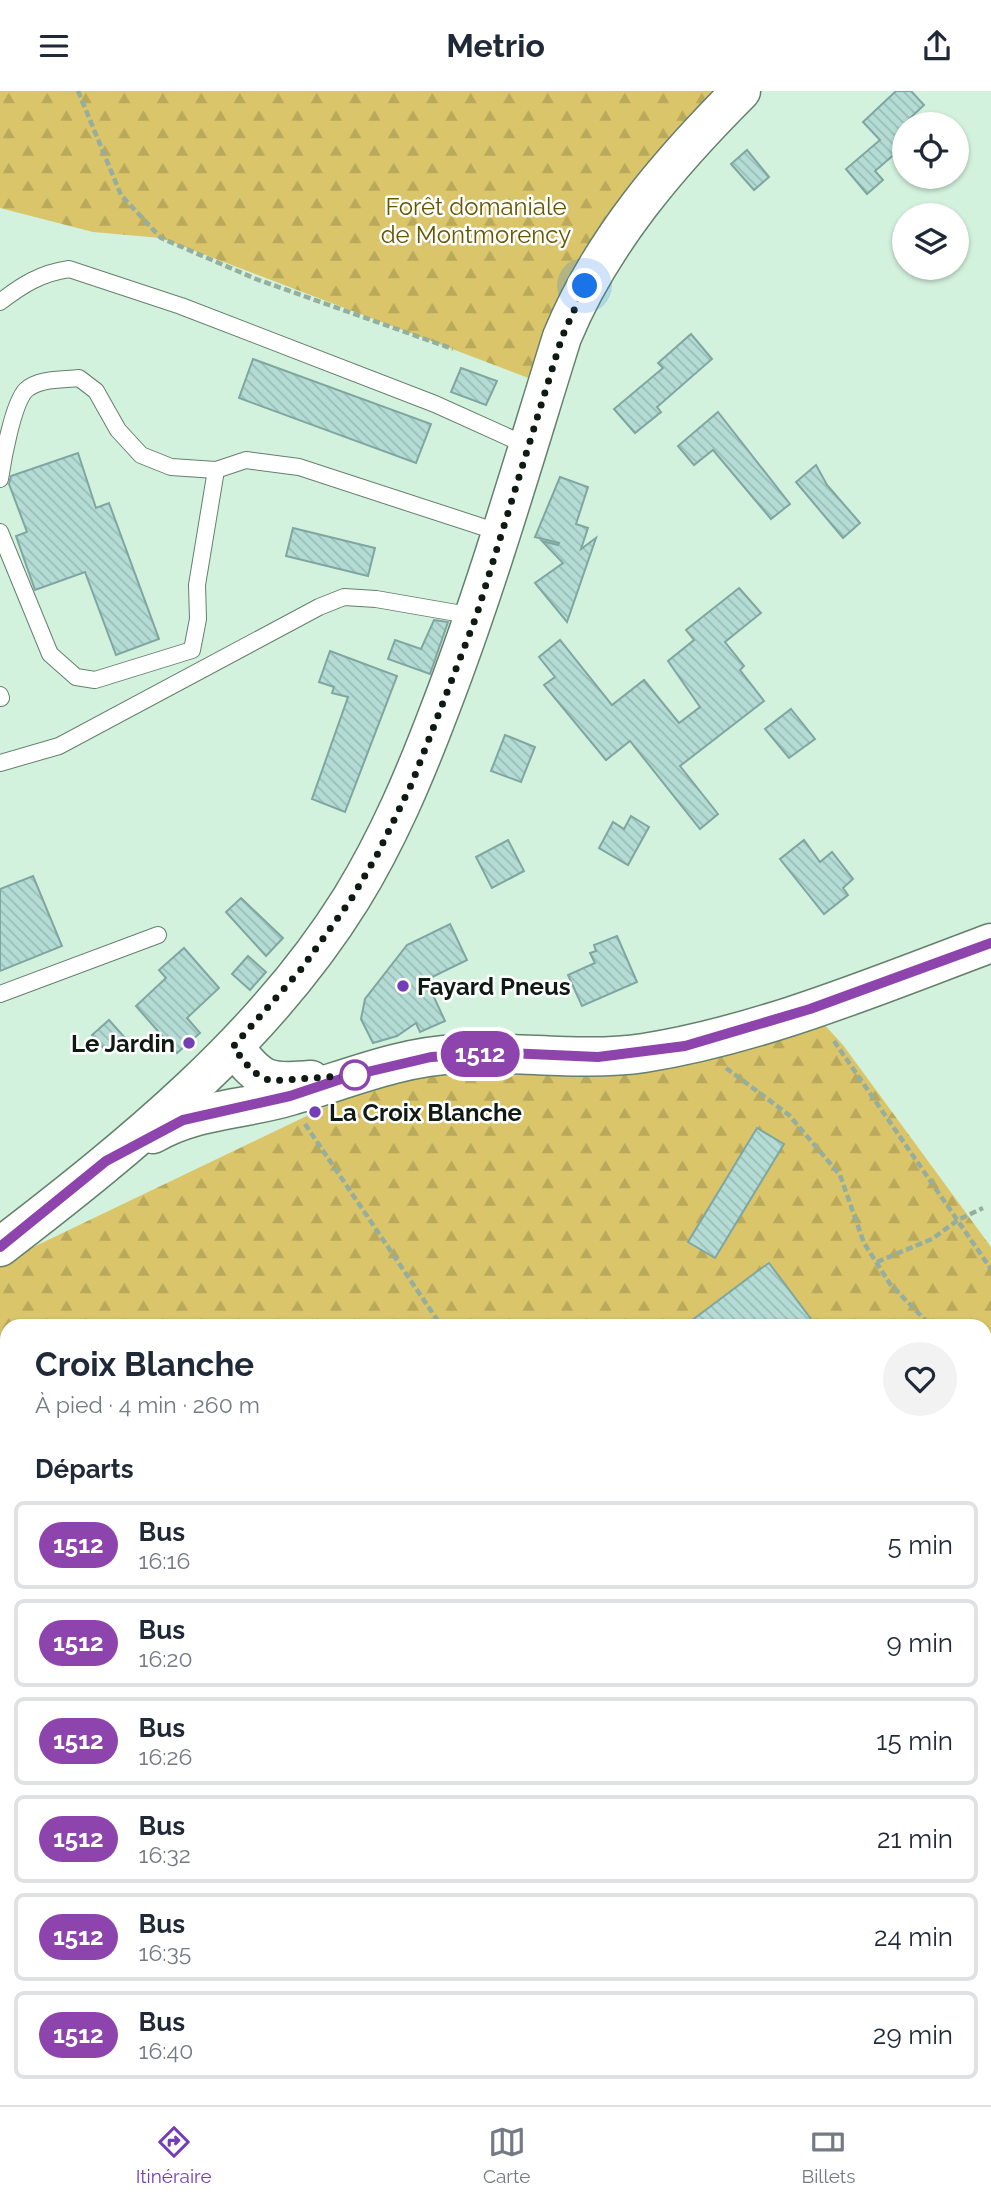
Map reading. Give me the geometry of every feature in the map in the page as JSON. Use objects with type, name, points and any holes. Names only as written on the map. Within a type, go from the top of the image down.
[{"type":"main road","points":[[1,1243],[166,1111],[228,1052],[309,958],[350,901],[377,855],[412,783],[476,617],[562,337],[576,304],[605,250],[644,199],[741,91]]},
{"type":"main road","points":[[106,1161],[183,1120],[290,1096],[350,1076],[456,1054],[598,1057],[685,1046],[830,1002],[991,943]]},
{"type":"main road","points":[[228,1052],[270,1081],[350,1076]]},
{"type":"main road","points":[[228,1052],[215,1073],[216,1085],[231,1100],[251,1105]]},
{"type":"lane","points":[[0,302],[25,283],[52,271],[69,269],[181,306],[435,404],[528,446]]},
{"type":"lane","points":[[0,479],[15,415],[25,391],[39,383],[79,378],[96,391],[118,430],[141,455],[171,467],[216,470],[246,460],[299,467],[501,533]]},
{"type":"lane","points":[[0,532],[50,654],[76,677],[95,680],[192,650],[198,619],[197,585],[216,470]]},
{"type":"lane","points":[[0,762],[59,746],[319,607],[344,597],[376,599],[476,617]]},
{"type":"lane","points":[[0,994],[158,935]]},
{"type":"path","points":[[78,91],[121,195],[161,238],[256,279],[453,349]]},
{"type":"path","points":[[834,1041],[991,1269]]},
{"type":"path","points":[[685,1046],[731,1071],[789,1115],[840,1175],[864,1243],[890,1284],[924,1319]]},
{"type":"path","points":[[290,1096],[316,1144],[436,1319]]},
{"type":"path","points":[[877,1262],[932,1239],[958,1220],[983,1208]]},
{"type":"green space","name":"Forêt domaniale de Montmorency","points":[[0,91],[745,91],[605,250],[547,385],[161,238],[93,232],[0,208]]},
{"type":"green space","points":[[810,1009],[843,1045],[991,1247],[991,1319],[0,1319],[0,1263],[382,1080]]},
{"type":"building","points":[[896,91],[911,91],[924,105],[917,112],[892,112],[892,156],[875,171],[883,180],[867,194],[846,169],[880,140],[863,122]]},
{"type":"building","points":[[747,150],[769,177],[754,190],[731,164]]},
{"type":"building","points":[[691,334],[712,359],[657,407],[661,412],[635,433],[614,409],[663,368],[658,363]]},
{"type":"building","points":[[253,359],[431,424],[416,463],[239,398]]},
{"type":"building","points":[[461,368],[497,381],[486,405],[451,392]]},
{"type":"building","points":[[718,412],[790,504],[771,519],[713,450],[694,465],[678,446]]},
{"type":"building","points":[[78,453],[96,508],[109,503],[159,639],[116,655],[85,572],[35,590],[16,536],[27,532],[9,484],[11,476]]},
{"type":"building","points":[[816,465],[827,485],[860,523],[843,538],[796,482]]},
{"type":"building","points":[[560,477],[588,487],[576,524],[588,528],[581,549],[596,538],[567,622],[535,583],[563,563],[542,541],[558,545],[559,543],[535,537]]},
{"type":"building","points":[[293,528],[375,548],[368,576],[286,556]]},
{"type":"building","points":[[739,588],[761,613],[725,642],[744,666],[740,670],[764,701],[680,766],[718,814],[700,829],[630,741],[606,760],[544,685],[555,677],[539,657],[560,640],[612,705],[644,680],[679,723],[700,707],[668,661],[694,640],[686,630]]},
{"type":"building","points":[[434,620],[448,622],[430,674],[388,659],[395,640],[421,649]]},
{"type":"building","points":[[330,651],[397,676],[345,812],[312,799],[348,697],[332,693],[334,687],[319,682]]},
{"type":"building","points":[[791,709],[815,739],[789,758],[765,729]]},
{"type":"building","points":[[505,735],[535,747],[521,782],[491,771]]},
{"type":"building","points":[[631,816],[649,827],[628,865],[599,848],[613,822],[624,829]]},
{"type":"building","points":[[508,840],[524,871],[492,888],[476,857]]},
{"type":"building","points":[[804,840],[820,862],[832,852],[853,879],[843,888],[848,895],[824,914],[780,859]]},
{"type":"building","points":[[33,876],[62,946],[0,971],[0,889]]},
{"type":"building","points":[[241,898],[283,938],[266,956],[226,912]]},
{"type":"building","name":"Fayard Pneus","points":[[450,924],[467,960],[426,980],[445,1021],[420,1032],[416,1023],[397,1036],[373,1043],[361,1019],[365,999],[407,945]]},
{"type":"building","points":[[617,936],[637,982],[582,1006],[568,975],[595,963],[590,953],[596,951],[594,945]]},
{"type":"building","points":[[184,948],[219,988],[187,1018],[200,1033],[177,1053],[136,1006],[166,978],[159,970]]},
{"type":"building","points":[[248,956],[266,972],[250,990],[232,974]]},
{"type":"building","points":[[109,1020],[125,1038],[108,1053],[92,1035]]},
{"type":"building","points":[[757,1128],[784,1144],[715,1258],[688,1242]]},
{"type":"building","points":[[769,1263],[811,1319],[694,1319]]},
{"type":"bus line","name":"1512","points":[[0,1247],[106,1161],[183,1120],[290,1096],[350,1076],[431,1057],[506,1053],[598,1057],[685,1046],[810,1009],[991,943]]},
{"type":"place","name":"Fayard Pneus","points":[[403,986]]},
{"type":"place","name":"Le Jardin","points":[[189,1043]]},
{"type":"place","name":"La Croix Blanche","points":[[315,1112]]},
{"type":"route","points":[[355,1075],[308,1081],[270,1081],[252,1071],[233,1047],[302,968],[350,901],[377,855],[412,783],[476,617],[562,337],[585,286]]}]
